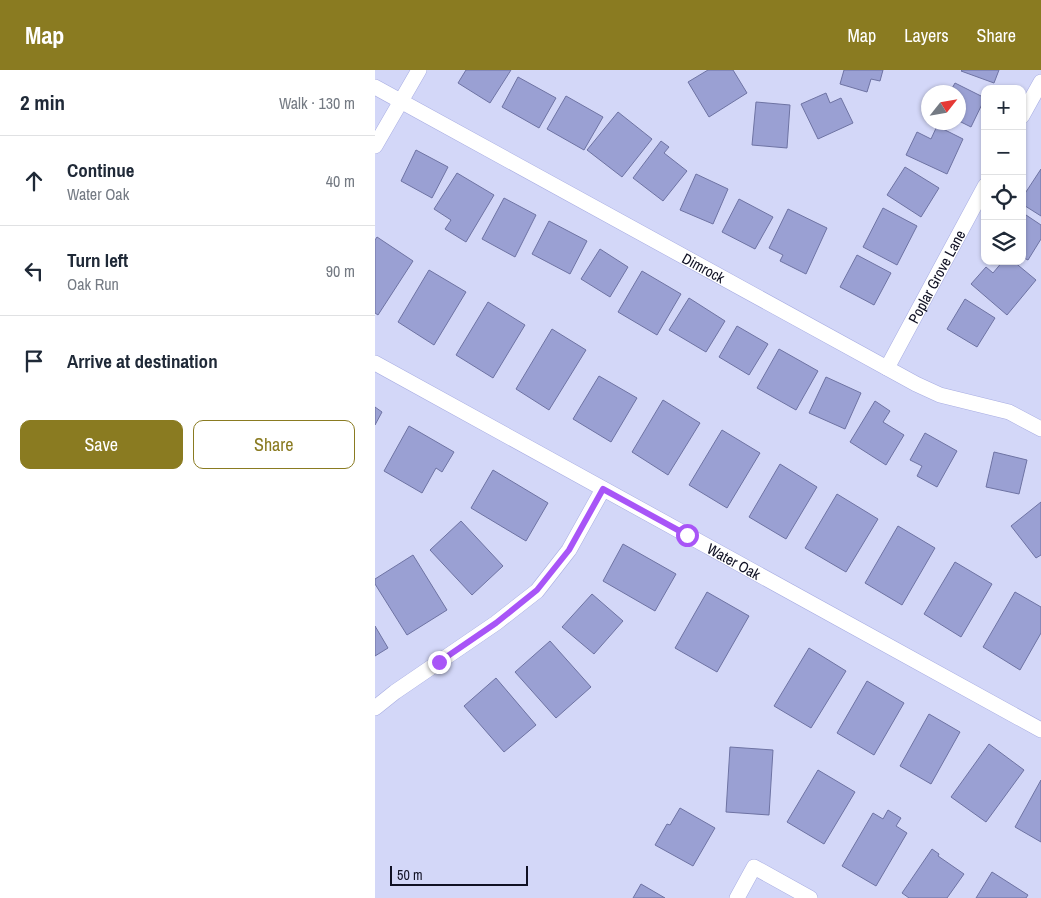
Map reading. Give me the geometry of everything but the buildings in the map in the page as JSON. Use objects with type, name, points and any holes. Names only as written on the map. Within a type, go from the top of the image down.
[{"type":"street","points":[[375,146],[419,70]]},
{"type":"street","points":[[1026,109],[1041,82]]},
{"type":"street","name":"Dimrock","points":[[375,86],[916,384],[940,394],[1009,412],[1041,429]]},
{"type":"street","name":"Poplar Grove Lane","points":[[887,368],[981,193]]},
{"type":"street","name":"Water Oak","points":[[375,363],[1041,730]]},
{"type":"street","points":[[375,708],[395,692],[496,623],[537,590],[569,550],[603,489]]},
{"type":"street","points":[[737,898],[754,868],[810,898]]},
{"type":"route","points":[[439,662],[496,623],[537,590],[569,550],[603,489],[687,535]]}]
